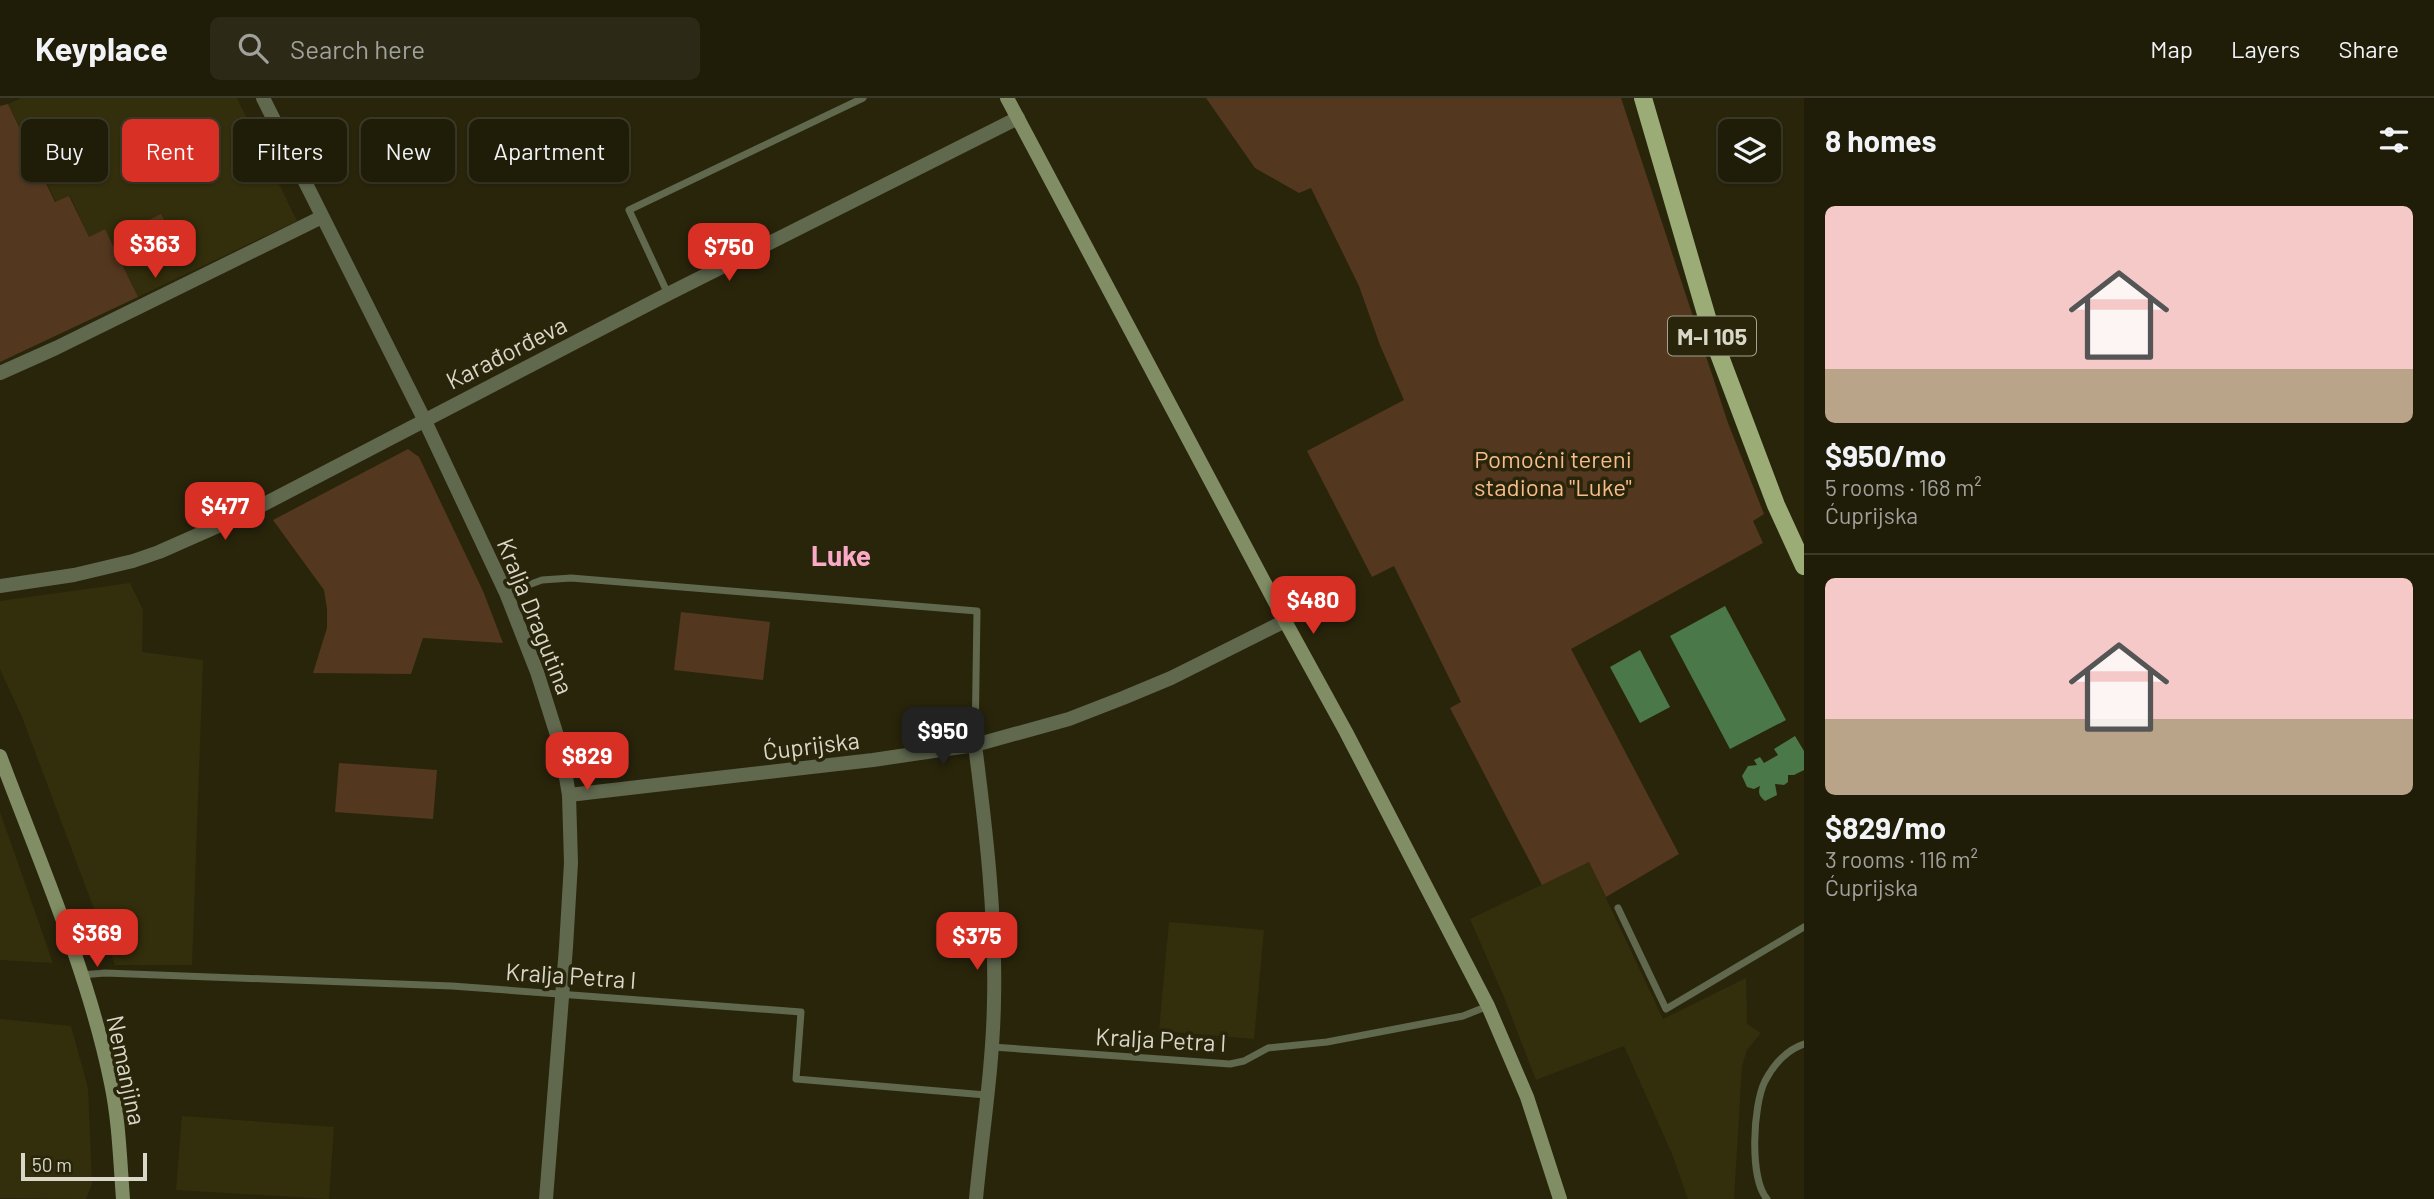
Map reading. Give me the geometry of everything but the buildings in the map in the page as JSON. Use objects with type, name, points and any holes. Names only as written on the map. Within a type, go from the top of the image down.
[{"type":"main road","name":"M-I 105","points":[[1643,98],[1713,338],[1776,505],[1804,566]]},
{"type":"street","name":"Kralja Dragutina","points":[[263,98],[424,419],[506,593],[537,672],[561,748],[569,796],[570,863],[546,1199]]},
{"type":"street","points":[[1007,98],[1353,744],[1488,1006],[1527,1097],[1560,1199]]},
{"type":"street","name":"Karađorđeva","points":[[0,586],[74,575],[159,552],[245,514],[668,294],[1018,118]]},
{"type":"street","points":[[0,373],[322,217]]},
{"type":"street","name":"Ćuprijska","points":[[569,796],[873,760],[975,745],[1069,719],[1123,698],[1171,678],[1285,621]]},
{"type":"street","points":[[975,745],[991,880],[994,942],[991,1047],[976,1199]]},
{"type":"street","name":"Nemanjina","points":[[0,756],[81,975],[112,1086],[120,1146],[123,1199]]},
{"type":"lane","points":[[668,294],[629,210],[863,98]]},
{"type":"lane","points":[[506,593],[542,580],[571,578],[977,611],[975,745]]},
{"type":"lane","points":[[1618,908],[1666,1009],[1804,927]]},
{"type":"lane","name":"Kralja Petra I","points":[[81,975],[105,973],[452,986],[801,1012],[796,1079],[986,1095]]},
{"type":"lane","name":"Kralja Petra I","points":[[991,1047],[1230,1064],[1244,1061],[1268,1048],[1327,1042],[1462,1016],[1488,1006]]},
{"type":"lane","points":[[1767,1199],[1763,1194],[1757,1169],[1755,1145],[1764,1083],[1778,1061],[1792,1048],[1804,1044]]},
{"type":"shaded area","points":[[21,98],[237,98],[247,119],[233,119],[233,182],[278,182],[297,221],[138,297],[105,229],[89,237],[70,196],[56,202],[46,182],[108,182],[108,119],[21,119],[21,131],[8,104]]},
{"type":"shaded area","points":[[130,583],[143,610],[142,652],[203,660],[192,965],[115,965],[22,717],[0,669],[0,601]]},
{"type":"shaded area","points":[[1725,606],[1786,720],[1730,749],[1670,636]]},
{"type":"shaded area","points":[[1640,650],[1670,707],[1640,723],[1610,667]]},
{"type":"shaded area","points":[[1795,736],[1804,751],[1804,770],[1788,775],[1788,782],[1784,785],[1775,784],[1777,795],[1765,801],[1761,798],[1760,786],[1754,789],[1747,787],[1742,776],[1748,766],[1757,765],[1754,760],[1760,757],[1764,763],[1778,755],[1774,749]]},
{"type":"shaded area","points":[[0,812],[53,963],[0,960]]},
{"type":"shaded area","points":[[1589,862],[1663,1019],[1746,978],[1747,1024],[1761,1033],[1747,1050],[1742,1066],[1734,1199],[1688,1199],[1672,1154],[1624,1046],[1536,1080],[1470,919]]},
{"type":"shaded area","points":[[1169,922],[1264,930],[1254,1039],[1159,1031]]},
{"type":"shaded area","points":[[0,1019],[71,1026],[88,1088],[92,1184],[86,1199],[0,1198]]},
{"type":"shaded area","points":[[182,1116],[334,1127],[329,1199],[176,1190]]},
{"type":"green space","name":"Pomoćni tereni stadiona \"Luke\"","points":[[1206,98],[1621,98],[1728,423],[1764,514],[1753,521],[1763,543],[1571,649],[1679,854],[1606,897],[1589,862],[1542,885],[1450,708],[1461,702],[1394,566],[1372,577],[1307,451],[1404,400],[1380,345],[1359,286],[1311,188],[1299,193],[1255,168]]},
{"type":"green space","points":[[8,104],[21,131],[21,182],[45,182],[55,202],[69,196],[89,237],[105,229],[138,297],[0,362],[0,106]]},
{"type":"green space","points":[[161,214],[176,243],[130,267],[115,237]]},
{"type":"green space","points":[[408,449],[419,457],[483,591],[503,643],[423,638],[411,674],[313,673],[327,628],[324,590],[273,520]]},
{"type":"green space","points":[[681,612],[770,622],[763,680],[674,670]]},
{"type":"green space","points":[[339,763],[437,770],[433,819],[335,812]]},
{"type":"district","name":"Luke","points":[[841,555]]}]
